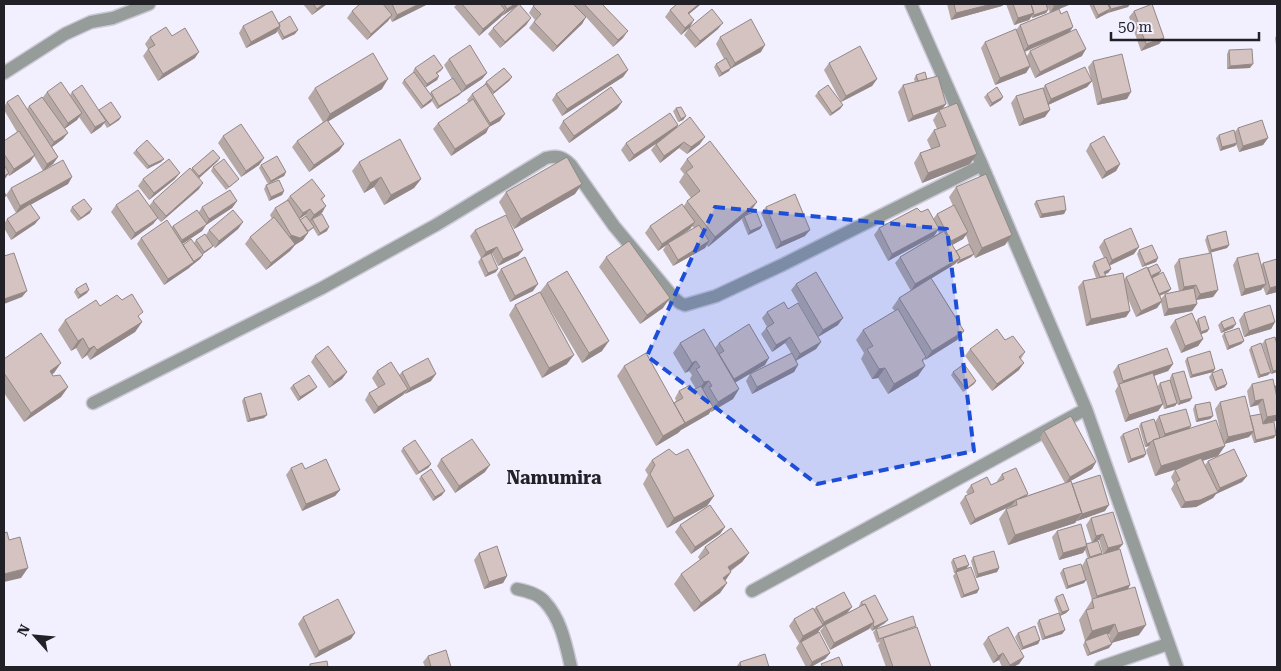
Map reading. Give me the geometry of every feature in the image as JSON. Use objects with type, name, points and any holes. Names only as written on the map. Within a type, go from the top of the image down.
[{"type":"street","points":[[4,73],[65,34],[91,22],[123,15],[149,4]]},
{"type":"street","points":[[911,4],[1086,409],[1177,667]]},
{"type":"street","points":[[93,403],[330,283],[436,225],[546,158],[560,157],[571,165],[614,226],[674,298],[685,305],[716,296],[758,277],[982,165]]},
{"type":"street","points":[[752,591],[1086,409]]},
{"type":"street","points":[[517,588],[528,591],[545,601],[558,622],[567,647],[571,667]]},
{"type":"street","points":[[1101,667],[1168,644]]},
{"type":"highlighted area","points":[[715,207],[947,229],[974,451],[817,484],[647,356]]},
{"type":"building","points":[[313,4],[323,4],[317,9]]},
{"type":"building","points":[[360,4],[383,4],[392,15],[371,34],[352,11]]},
{"type":"building","points":[[392,4],[419,4],[397,15]]},
{"type":"building","points":[[462,4],[500,4],[505,10],[483,29]]},
{"type":"building","points":[[504,4],[515,4],[507,9]]},
{"type":"building","points":[[519,4],[531,18],[505,42],[493,28]]},
{"type":"building","points":[[536,4],[573,4],[586,17],[557,46],[534,22],[541,14],[533,6]]},
{"type":"building","points":[[584,4],[602,4],[628,31],[618,40]]},
{"type":"building","points":[[677,4],[699,4],[688,13],[694,20],[685,28],[670,10]]},
{"type":"building","points":[[954,4],[992,4],[956,13]]},
{"type":"building","points":[[1013,4],[1031,4],[1034,13],[1018,18]]},
{"type":"building","points":[[1031,4],[1046,4],[1048,10],[1034,15]]},
{"type":"building","points":[[1093,4],[1108,4],[1110,9],[1098,15]]},
{"type":"building","points":[[1109,4],[1130,4],[1111,9]]},
{"type":"building","points":[[1152,4],[1164,38],[1146,44],[1134,11]]},
{"type":"building","points":[[712,9],[723,23],[700,41],[689,28]]},
{"type":"building","points":[[1059,9],[1061,14],[1067,11],[1073,27],[1028,46],[1020,25]]},
{"type":"building","points":[[272,11],[280,26],[251,42],[243,26]]},
{"type":"building","points":[[290,16],[298,30],[284,37],[279,28],[279,23]]},
{"type":"building","points":[[751,19],[765,45],[735,63],[720,37]]},
{"type":"building","points":[[166,27],[172,36],[185,28],[199,52],[163,74],[148,49],[155,45],[150,37]]},
{"type":"building","points":[[1016,29],[1030,66],[1000,78],[985,42]]},
{"type":"building","points":[[1076,29],[1086,49],[1040,72],[1030,51]]},
{"type":"building","points":[[470,45],[487,73],[466,86],[449,59]]},
{"type":"building","points":[[860,46],[877,79],[846,96],[829,63]]},
{"type":"building","points":[[1252,49],[1253,64],[1230,66],[1229,50]]},
{"type":"building","points":[[373,53],[388,79],[330,114],[315,88]]},
{"type":"building","points":[[618,54],[628,70],[567,109],[556,94]]},
{"type":"building","points":[[1122,54],[1131,92],[1102,99],[1093,61]]},
{"type":"building","points":[[434,55],[443,68],[436,73],[439,76],[427,84],[415,68]]},
{"type":"building","points":[[726,58],[731,68],[722,73],[716,64]]},
{"type":"building","points":[[1085,67],[1092,81],[1051,99],[1045,85]]},
{"type":"building","points":[[504,68],[512,77],[494,92],[486,82]]},
{"type":"building","points":[[414,72],[433,98],[423,106],[404,80]]},
{"type":"building","points":[[925,72],[927,79],[918,81],[916,75]]},
{"type":"building","points":[[938,76],[946,104],[913,116],[903,85]]},
{"type":"building","points":[[453,78],[462,92],[439,106],[431,92]]},
{"type":"building","points":[[61,82],[82,113],[68,123],[47,92]]},
{"type":"building","points":[[486,84],[505,114],[490,123],[472,94]]},
{"type":"building","points":[[82,85],[106,121],[95,127],[72,92]]},
{"type":"building","points":[[828,85],[843,105],[832,113],[818,92]]},
{"type":"building","points":[[611,87],[622,102],[574,136],[563,121]]},
{"type":"building","points":[[997,87],[1003,97],[992,103],[987,94]]},
{"type":"building","points":[[1043,88],[1050,110],[1024,119],[1016,96]]},
{"type":"building","points":[[18,95],[58,157],[47,164],[7,102]]},
{"type":"building","points":[[42,97],[68,133],[54,142],[29,106]]},
{"type":"building","points":[[473,99],[490,126],[455,149],[438,123]]},
{"type":"building","points":[[111,102],[121,117],[110,125],[99,110]]},
{"type":"building","points":[[957,103],[977,154],[928,173],[920,153],[940,146],[934,130],[946,126],[939,110]]},
{"type":"building","points":[[681,107],[686,116],[681,119],[676,108]]},
{"type":"building","points":[[670,113],[678,125],[634,155],[626,143]]},
{"type":"building","points":[[690,117],[705,137],[691,147],[684,142],[664,156],[656,144]]},
{"type":"building","points":[[327,120],[344,144],[314,165],[297,141]]},
{"type":"building","points":[[1262,120],[1268,138],[1243,146],[1238,128]]},
{"type":"building","points":[[241,124],[264,158],[246,171],[223,136]]},
{"type":"building","points":[[1234,130],[1237,143],[1222,147],[1219,135]]},
{"type":"building","points":[[19,131],[35,155],[14,169],[4,154],[4,141]]},
{"type":"building","points":[[1104,136],[1120,164],[1106,172],[1090,144]]},
{"type":"building","points":[[400,139],[421,179],[391,195],[381,177],[370,183],[359,162]]},
{"type":"building","points":[[147,140],[164,159],[149,166],[136,150]]},
{"type":"building","points":[[710,141],[757,202],[715,237],[687,201],[700,191],[686,172],[693,167],[687,159]]},
{"type":"building","points":[[213,150],[220,158],[199,176],[192,168]]},
{"type":"building","points":[[277,156],[286,172],[271,181],[261,165]]},
{"type":"building","points":[[567,157],[582,184],[521,219],[506,192]]},
{"type":"building","points":[[169,159],[180,173],[154,193],[143,179]]},
{"type":"building","points":[[224,159],[239,179],[229,187],[213,167]]},
{"type":"building","points":[[63,160],[72,177],[20,206],[11,188]]},
{"type":"building","points":[[4,165],[9,173],[4,176]]},
{"type":"building","points":[[190,168],[203,183],[166,216],[153,201]]},
{"type":"building","points":[[986,174],[1012,235],[982,248],[956,187]]},
{"type":"building","points":[[312,179],[325,196],[321,199],[326,206],[314,215],[310,209],[303,213],[290,196]]},
{"type":"building","points":[[279,180],[284,191],[271,197],[266,185]]},
{"type":"building","points":[[138,190],[158,218],[135,233],[116,205]]},
{"type":"building","points":[[230,190],[237,201],[209,219],[202,207]]},
{"type":"building","points":[[795,194],[810,230],[781,242],[766,207]]},
{"type":"building","points":[[1064,196],[1066,210],[1042,214],[1036,201]]},
{"type":"building","points":[[84,199],[92,209],[81,218],[72,207]]},
{"type":"building","points":[[288,200],[308,233],[300,238],[291,235],[275,208]]},
{"type":"building","points":[[30,204],[40,218],[16,233],[7,219]]},
{"type":"building","points":[[682,204],[695,222],[662,244],[650,226]]},
{"type":"building","points":[[954,205],[968,232],[951,241],[937,214]]},
{"type":"building","points":[[917,208],[921,212],[928,209],[939,229],[892,254],[879,228]]},
{"type":"building","points":[[197,210],[207,224],[182,240],[173,226]]},
{"type":"building","points":[[233,210],[243,222],[219,241],[209,230]]},
{"type":"building","points":[[756,211],[762,226],[750,231],[744,216]]},
{"type":"building","points":[[322,214],[329,227],[320,233],[312,219]]},
{"type":"building","points":[[506,215],[523,250],[503,259],[497,247],[486,252],[475,230]]},
{"type":"building","points":[[306,216],[314,227],[308,231],[300,220]]},
{"type":"building","points":[[274,217],[295,244],[271,263],[250,237]]},
{"type":"building","points":[[167,220],[194,262],[168,279],[141,238]]},
{"type":"building","points":[[699,225],[709,241],[678,260],[668,243]]},
{"type":"building","points":[[1131,228],[1139,247],[1112,260],[1104,240]]},
{"type":"building","points":[[944,231],[960,258],[915,284],[900,257]]},
{"type":"building","points":[[1226,231],[1229,245],[1211,250],[1207,236]]},
{"type":"building","points":[[205,234],[213,246],[204,252],[196,240]]},
{"type":"building","points":[[191,239],[203,255],[194,262],[183,245]]},
{"type":"building","points":[[629,241],[670,298],[647,315],[606,257]]},
{"type":"building","points":[[969,244],[974,254],[960,260],[956,251]]},
{"type":"building","points":[[1152,245],[1158,258],[1145,264],[1139,250]]},
{"type":"building","points":[[14,253],[27,291],[4,299],[4,256]]},
{"type":"building","points":[[491,253],[498,269],[488,273],[481,258]]},
{"type":"building","points":[[1211,253],[1218,290],[1200,294],[1196,285],[1184,287],[1179,259]]},
{"type":"building","points":[[1258,253],[1266,284],[1245,289],[1237,258]]},
{"type":"building","points":[[525,257],[538,284],[515,296],[501,269]]},
{"type":"building","points":[[1106,257],[1111,269],[1104,272],[1106,276],[1100,277],[1094,262]]},
{"type":"building","points":[[1277,259],[1277,286],[1270,288],[1263,263]]},
{"type":"building","points":[[1157,264],[1161,271],[1151,276],[1148,268]]},
{"type":"building","points":[[1147,267],[1162,301],[1141,311],[1126,277]]},
{"type":"building","points":[[567,271],[609,341],[589,353],[547,283]]},
{"type":"building","points":[[816,272],[843,318],[823,330],[796,284]]},
{"type":"building","points":[[1163,272],[1171,289],[1159,294],[1152,278]]},
{"type":"building","points":[[1123,273],[1130,311],[1091,319],[1083,281]]},
{"type":"building","points":[[931,278],[964,331],[932,351],[899,298]]},
{"type":"building","points":[[86,283],[89,290],[80,295],[76,289]]},
{"type":"building","points":[[1194,288],[1197,304],[1168,309],[1165,294]]},
{"type":"building","points":[[540,292],[574,355],[549,368],[515,305]]},
{"type":"building","points":[[132,294],[143,312],[138,316],[142,322],[97,350],[94,346],[89,349],[83,338],[78,341],[65,320],[96,300],[100,306],[117,295],[122,300]]},
{"type":"building","points":[[784,302],[788,309],[798,303],[821,342],[800,354],[790,337],[776,345],[766,328],[774,323],[767,312]]},
{"type":"building","points":[[1270,305],[1275,322],[1249,331],[1244,313]]},
{"type":"building","points":[[898,309],[926,357],[922,360],[925,366],[894,384],[885,368],[879,369],[867,349],[873,346],[863,330]]},
{"type":"building","points":[[1192,313],[1203,339],[1185,346],[1175,320]]},
{"type":"building","points":[[1205,316],[1209,329],[1201,332],[1198,319]]},
{"type":"building","points":[[1233,317],[1236,324],[1224,329],[1221,322]]},
{"type":"building","points":[[749,324],[769,358],[734,379],[719,354],[724,351],[719,343]]},
{"type":"building","points":[[1239,328],[1244,341],[1229,346],[1224,333]]},
{"type":"building","points":[[704,329],[739,389],[718,402],[709,387],[712,386],[709,381],[704,382],[696,369],[700,367],[696,361],[692,363],[680,343]]},
{"type":"building","points":[[997,329],[1005,340],[1013,336],[1025,352],[1019,357],[1024,363],[997,384],[970,349]]},
{"type":"building","points":[[41,333],[61,363],[50,371],[53,376],[60,375],[68,387],[31,413],[4,373],[4,359]]},
{"type":"building","points":[[1275,337],[1277,345],[1277,370],[1273,371],[1265,340]]},
{"type":"building","points":[[1261,343],[1271,372],[1260,375],[1251,347]]},
{"type":"building","points":[[328,346],[347,372],[334,382],[315,356]]},
{"type":"building","points":[[1167,348],[1173,364],[1123,381],[1118,365]]},
{"type":"building","points":[[1210,351],[1215,369],[1192,375],[1187,358]]},
{"type":"building","points":[[646,353],[685,423],[663,436],[624,366]]},
{"type":"building","points":[[792,353],[798,365],[757,387],[750,374]]},
{"type":"building","points":[[428,358],[436,374],[410,388],[402,372]]},
{"type":"building","points":[[391,362],[408,389],[378,407],[369,393],[385,384],[377,371]]},
{"type":"building","points":[[964,364],[976,381],[966,389],[953,372]]},
{"type":"building","points":[[1222,369],[1227,384],[1217,388],[1212,373]]},
{"type":"building","points":[[1184,371],[1192,398],[1180,401],[1172,374]]},
{"type":"building","points":[[1153,373],[1163,404],[1129,415],[1119,384]]},
{"type":"building","points":[[309,375],[317,387],[300,397],[293,385]]},
{"type":"building","points":[[1273,379],[1277,398],[1277,415],[1267,417],[1263,399],[1255,401],[1252,384]]},
{"type":"building","points":[[1170,380],[1177,403],[1167,406],[1160,383]]},
{"type":"building","points":[[690,385],[693,390],[701,386],[713,407],[685,423],[674,403],[683,398],[679,391]]},
{"type":"building","points":[[261,393],[267,415],[250,419],[244,398]]},
{"type":"building","points":[[1245,396],[1254,431],[1228,437],[1220,402]]},
{"type":"building","points":[[1210,402],[1213,416],[1198,419],[1195,405]]},
{"type":"building","points":[[1186,409],[1191,426],[1165,434],[1159,416]]},
{"type":"building","points":[[1261,414],[1263,424],[1274,422],[1276,435],[1256,440],[1250,416]]},
{"type":"building","points":[[1071,416],[1096,462],[1070,477],[1044,431]]},
{"type":"building","points":[[1154,419],[1160,438],[1147,444],[1141,423]]},
{"type":"building","points":[[1216,420],[1225,446],[1161,466],[1153,440]]},
{"type":"building","points":[[1138,428],[1146,454],[1131,459],[1123,434]]},
{"type":"building","points":[[472,439],[490,465],[459,486],[441,459]]},
{"type":"building","points":[[415,440],[431,464],[419,472],[403,448]]},
{"type":"building","points":[[669,449],[676,455],[688,449],[714,496],[674,518],[650,474],[655,465],[652,460]]},
{"type":"building","points":[[1234,449],[1247,476],[1220,488],[1208,461]]},
{"type":"building","points":[[1201,458],[1218,492],[1200,500],[1185,502],[1176,482],[1180,480],[1175,470]]},
{"type":"building","points":[[326,459],[340,490],[306,504],[291,468],[302,463],[305,469]]},
{"type":"building","points":[[1016,468],[1028,494],[975,519],[965,496],[974,492],[971,485],[987,477],[991,485],[1004,479],[1002,474]]},
{"type":"building","points":[[431,469],[445,491],[435,497],[421,476]]},
{"type":"building","points":[[1100,475],[1109,505],[1082,514],[1072,484]]},
{"type":"building","points":[[1071,481],[1082,513],[1015,535],[1006,509],[1017,505],[1016,500]]},
{"type":"building","points":[[710,505],[725,527],[695,547],[680,525]]},
{"type":"building","points":[[1113,512],[1123,544],[1108,548],[1103,534],[1096,536],[1091,518]]},
{"type":"building","points":[[1081,524],[1087,546],[1063,553],[1057,531]]},
{"type":"building","points":[[731,528],[749,553],[728,567],[731,572],[723,578],[727,583],[701,603],[681,574],[709,553],[705,547]]},
{"type":"building","points":[[7,532],[9,540],[20,537],[28,568],[4,574],[4,533]]},
{"type":"building","points":[[1098,541],[1102,553],[1090,557],[1086,544]]},
{"type":"building","points":[[497,546],[507,576],[489,582],[479,553]]},
{"type":"building","points":[[1120,549],[1130,585],[1097,596],[1086,559]]},
{"type":"building","points":[[994,551],[999,568],[978,574],[973,557]]},
{"type":"building","points":[[965,555],[969,565],[957,569],[953,559]]},
{"type":"building","points":[[1081,564],[1086,580],[1068,586],[1063,569]]},
{"type":"building","points":[[971,567],[979,589],[964,595],[956,572]]},
{"type":"building","points":[[1135,587],[1146,625],[1118,633],[1115,624],[1092,631],[1086,610],[1094,608],[1092,599]]},
{"type":"building","points":[[844,592],[852,607],[824,622],[816,607]]},
{"type":"building","points":[[1063,594],[1069,610],[1062,612],[1056,597]]},
{"type":"building","points":[[875,595],[888,620],[874,627],[874,622],[865,604],[863,605],[861,602]]},
{"type":"building","points":[[338,599],[355,633],[319,651],[303,617]]},
{"type":"building","points":[[865,604],[874,622],[834,643],[825,625]]},
{"type":"building","points":[[813,608],[823,625],[803,636],[794,619]]},
{"type":"building","points":[[1059,613],[1065,630],[1045,637],[1039,620]]},
{"type":"building","points":[[913,616],[916,626],[879,639],[876,629]]},
{"type":"building","points":[[1035,626],[1040,640],[1023,647],[1018,633]]},
{"type":"building","points":[[917,627],[931,667],[893,667],[883,638]]},
{"type":"building","points":[[1008,627],[1024,657],[1010,665],[1003,653],[998,656],[988,637]]},
{"type":"building","points":[[819,632],[830,653],[812,662],[801,642]]},
{"type":"building","points":[[1107,633],[1112,644],[1090,653],[1085,641]]},
{"type":"building","points":[[446,650],[451,667],[431,667],[428,656]]},
{"type":"building","points":[[765,654],[769,667],[741,667],[740,662]]},
{"type":"building","points":[[839,657],[843,667],[823,667],[821,664]]},
{"type":"building","points":[[327,661],[328,667],[310,667],[310,664]]},
{"type":"district","name":"Namumira","points":[[554,477]]}]
